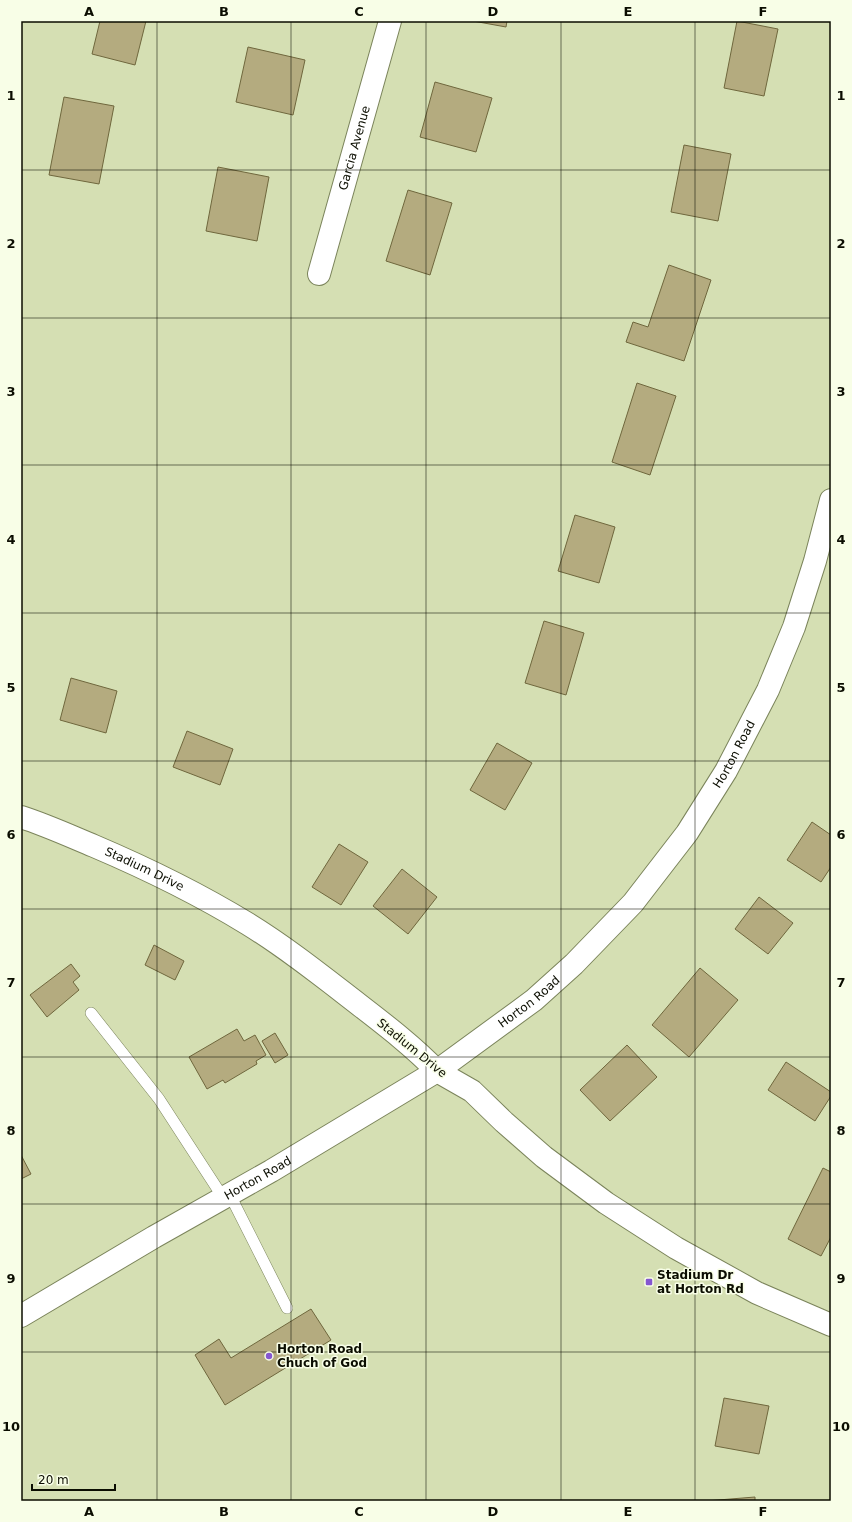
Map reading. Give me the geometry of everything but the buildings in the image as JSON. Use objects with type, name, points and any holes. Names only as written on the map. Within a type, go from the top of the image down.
[{"type":"street","name":"Garcia Avenue","points":[[319,274],[390,21]]},
{"type":"street","name":"Horton Road","points":[[21,1316],[154,1237],[227,1197],[437,1071],[534,1000],[574,964],[633,903],[687,833],[726,771],[768,690],[794,627],[815,561],[831,500]]},
{"type":"street","name":"Stadium Drive","points":[[21,817],[72,836],[177,883],[249,925],[294,955],[365,1009],[420,1054],[437,1071],[472,1091],[504,1122],[544,1156],[606,1203],[670,1244],[757,1292],[831,1325]]},
{"type":"lane","points":[[91,1013],[159,1099],[227,1197],[287,1308]]},
{"type":"place","name":"Stadium Dr at Horton Rd","points":[[649,1282]]},
{"type":"place","name":"Horton Road Chuch of God","points":[[269,1356]]}]
